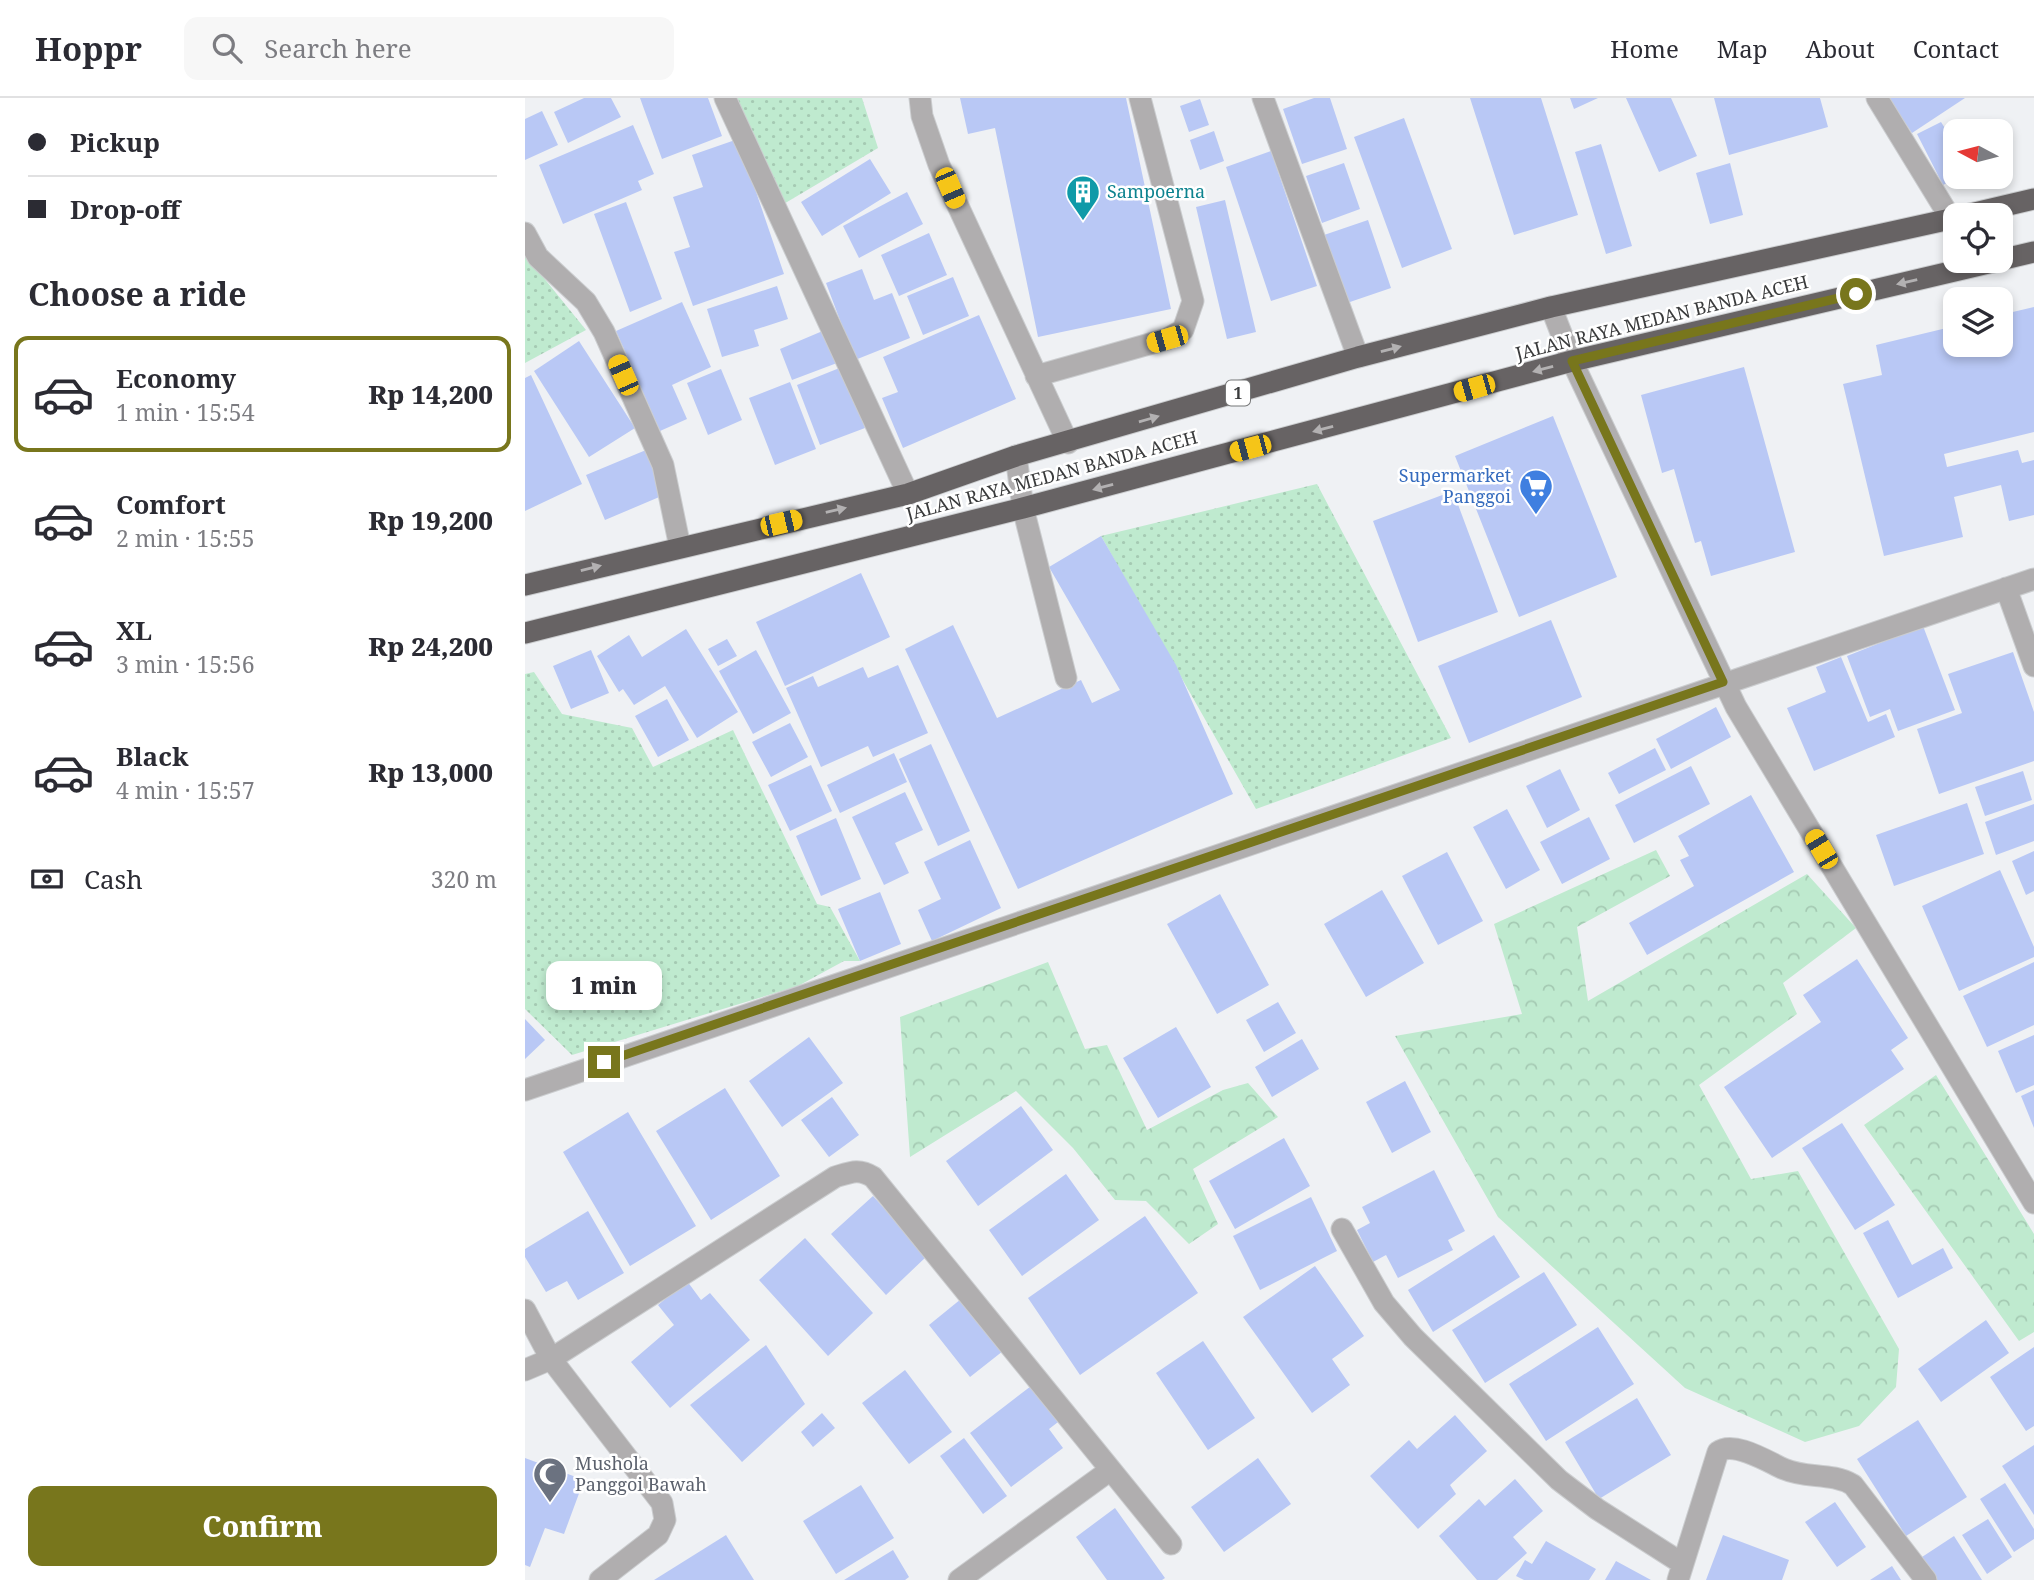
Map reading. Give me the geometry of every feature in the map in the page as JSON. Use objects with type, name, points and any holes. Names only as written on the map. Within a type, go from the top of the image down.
[{"type":"highway","name":"JALAN RAYA MEDAN BANDA ACEH","points":[[2013,204],[2034,199]]},
{"type":"highway","name":"JALAN RAYA MEDAN BANDA ACEH","points":[[525,585],[908,494],[1016,456],[1358,357],[1551,307],[1943,220]]},
{"type":"highway","name":"JALAN RAYA MEDAN BANDA ACEH","points":[[2013,257],[2034,252]]},
{"type":"highway","name":"JALAN RAYA MEDAN BANDA ACEH","points":[[525,633],[1024,509],[1572,361],[1944,273]]},
{"type":"street","points":[[725,98],[908,494]]},
{"type":"street","points":[[920,98],[922,116],[940,164],[1068,443]]},
{"type":"street","points":[[1036,376],[1167,339],[1183,330],[1193,301],[1140,98]]},
{"type":"street","points":[[1263,98],[1358,357]]},
{"type":"street","points":[[1877,98],[1948,203]]},
{"type":"street","points":[[525,233],[538,257],[586,302],[604,332],[663,465],[680,547]]},
{"type":"street","points":[[1551,307],[1572,361],[1723,682],[2034,1203]]},
{"type":"street","points":[[1016,456],[1024,509],[1066,678]]},
{"type":"street","points":[[525,1090],[1723,682],[2034,579]]},
{"type":"street","points":[[2006,588],[2034,666]]},
{"type":"street","points":[[525,1370],[551,1359],[835,1177],[855,1170],[864,1171],[873,1177],[1109,1471],[1171,1544]]},
{"type":"street","points":[[1342,1229],[1384,1303],[1413,1336],[1559,1480],[1680,1572],[1718,1452],[1732,1448],[1796,1474],[1835,1476],[1853,1485],[1926,1580]]},
{"type":"street","points":[[525,1310],[551,1359],[662,1503],[664,1520],[658,1535],[600,1580]]},
{"type":"street","points":[[959,1580],[1109,1471]]},
{"type":"green space","points":[[735,98],[862,98],[878,148],[782,205]]},
{"type":"green space","points":[[525,257],[586,330],[525,363]]},
{"type":"green space","points":[[1317,484],[1451,738],[1256,809],[1101,536]]},
{"type":"green space","points":[[534,672],[562,714],[632,728],[653,767],[733,730],[817,904],[830,907],[860,961],[844,961],[798,986],[572,1055],[525,1009],[525,674]]},
{"type":"green space","points":[[1656,850],[1670,876],[1577,927],[1588,1001],[1807,874],[1856,928],[1783,983],[1797,1014],[1699,1085],[1751,1179],[1798,1171],[1899,1349],[1896,1387],[1859,1426],[1805,1442],[1685,1388],[1498,1217],[1395,1036],[1522,1014],[1494,924]]},
{"type":"green space","points":[[1048,962],[1085,1049],[1107,1045],[1147,1130],[1223,1090],[1248,1083],[1278,1117],[1193,1169],[1218,1224],[1189,1244],[1146,1201],[1115,1200],[1073,1148],[1016,1091],[910,1157],[900,1017]]},
{"type":"green space","points":[[1936,1075],[2034,1234],[2034,1332],[2019,1341],[1864,1125]]},
{"type":"building","points":[[584,98],[611,98],[621,117],[568,143],[554,112]]},
{"type":"building","points":[[640,98],[708,98],[722,136],[662,159]]},
{"type":"building","name":"Sampoerna","points":[[960,98],[1126,98],[1171,309],[1038,337],[995,128],[968,134]]},
{"type":"building","points":[[1314,98],[1330,98],[1347,149],[1302,164],[1283,109]]},
{"type":"building","points":[[1470,98],[1541,98],[1578,215],[1514,235]]},
{"type":"building","points":[[1570,98],[1598,98],[1574,109]]},
{"type":"building","points":[[1626,98],[1671,98],[1697,156],[1659,172]]},
{"type":"building","points":[[1714,98],[1820,98],[1828,127],[1729,155]]},
{"type":"building","points":[[1888,98],[1965,98],[1912,133]]},
{"type":"building","points":[[1200,99],[1209,125],[1189,132],[1180,106]]},
{"type":"building","points":[[542,111],[558,145],[525,160],[525,119]]},
{"type":"building","points":[[1404,118],[1452,249],[1402,268],[1354,137]]},
{"type":"building","points":[[1941,122],[1943,125],[1943,185],[1917,134]]},
{"type":"building","points":[[633,125],[654,174],[638,181],[642,190],[563,224],[539,165]]},
{"type":"building","points":[[1214,131],[1224,161],[1200,170],[1190,140]]},
{"type":"building","points":[[738,139],[784,274],[693,306],[674,252],[690,247],[673,197],[703,187],[692,155]]},
{"type":"building","points":[[1601,144],[1632,246],[1606,254],[1575,152]]},
{"type":"building","points":[[1271,151],[1317,286],[1271,301],[1226,167]]},
{"type":"building","points":[[870,159],[891,193],[822,236],[801,202]]},
{"type":"building","points":[[1344,163],[1360,209],[1322,223],[1306,176]]},
{"type":"building","points":[[1730,163],[1743,215],[1710,224],[1696,173]]},
{"type":"building","points":[[907,192],[923,224],[859,258],[843,226]]},
{"type":"building","points":[[1225,200],[1256,332],[1227,339],[1196,207]]},
{"type":"building","points":[[626,202],[662,299],[630,312],[594,214]]},
{"type":"building","points":[[1368,220],[1391,288],[1347,303],[1324,235]]},
{"type":"building","points":[[929,233],[947,275],[899,296],[881,255]]},
{"type":"building","points":[[862,269],[874,300],[892,293],[910,338],[855,360],[826,283]]},
{"type":"building","points":[[953,277],[969,316],[923,335],[907,296]]},
{"type":"building","points":[[777,286],[788,319],[754,330],[759,346],[722,357],[707,309]]},
{"type":"building","points":[[682,302],[711,367],[672,385],[687,419],[660,431],[616,331]]},
{"type":"building","points":[[2034,307],[2034,432],[1944,454],[1947,467],[2018,450],[2022,463],[2034,460],[2034,515],[2009,521],[2001,485],[1954,497],[1963,537],[1884,556],[1843,384],[1882,375],[1876,345],[1943,329],[1943,357],[2013,357],[2013,312]]},
{"type":"building","points":[[979,315],[1016,399],[903,448],[882,398],[898,392],[883,357]]},
{"type":"building","points":[[825,330],[837,363],[792,380],[780,349]]},
{"type":"building","points":[[579,341],[635,428],[589,457],[534,371]]},
{"type":"building","points":[[842,367],[865,428],[820,445],[797,385]]},
{"type":"building","points":[[1744,367],[1795,552],[1711,576],[1701,541],[1695,543],[1674,469],[1662,473],[1641,395]]},
{"type":"building","points":[[721,369],[742,420],[708,435],[687,383]]},
{"type":"building","points":[[531,375],[582,484],[525,511],[525,378]]},
{"type":"building","points":[[790,382],[816,449],[775,465],[749,398]]},
{"type":"building","name":"Supermarket Panggoi","points":[[1553,416],[1617,577],[1519,617],[1455,456]]},
{"type":"building","points":[[646,450],[664,495],[605,520],[586,475]]},
{"type":"building","points":[[1453,491],[1498,612],[1418,642],[1373,521]]},
{"type":"building","points":[[1101,536],[1176,665],[1233,794],[1018,889],[905,649],[953,625],[997,718],[1081,680],[1092,703],[1120,690],[1049,567]]},
{"type":"building","points":[[861,573],[890,637],[785,686],[756,622]]},
{"type":"building","points":[[1551,620],[1582,697],[1469,743],[1438,666]]},
{"type":"building","points":[[1923,626],[1955,710],[1898,731],[1890,709],[1870,717],[1847,656]]},
{"type":"building","points":[[686,629],[738,712],[697,738],[665,686],[634,705],[623,689],[619,692],[597,656],[629,635],[642,657]]},
{"type":"building","points":[[727,639],[737,656],[718,666],[708,649]]},
{"type":"building","points":[[591,650],[609,693],[571,709],[553,666]]},
{"type":"building","points":[[756,650],[791,713],[753,734],[719,671]]},
{"type":"building","points":[[2013,652],[2034,712],[2034,761],[1939,794],[1917,729],[1962,713],[1948,674]]},
{"type":"building","points":[[1841,657],[1868,722],[1886,714],[1895,737],[1814,771],[1787,708],[1826,692],[1816,667]]},
{"type":"building","points":[[898,665],[928,733],[873,757],[868,746],[821,767],[786,688],[813,676],[818,687],[863,667],[868,678]]},
{"type":"building","points":[[667,699],[689,740],[658,757],[635,716]]},
{"type":"building","points":[[1716,707],[1731,737],[1671,769],[1656,739]]},
{"type":"building","points":[[790,723],[808,757],[771,777],[752,742]]},
{"type":"building","points":[[931,744],[970,831],[938,846],[899,759]]},
{"type":"building","points":[[1655,748],[1666,770],[1619,794],[1608,773]]},
{"type":"building","points":[[894,753],[907,782],[840,813],[827,785]]},
{"type":"building","points":[[811,765],[832,811],[790,831],[768,785]]},
{"type":"building","points":[[1691,766],[1710,804],[1634,843],[1615,805]]},
{"type":"building","points":[[1560,769],[1580,810],[1547,828],[1526,786]]},
{"type":"building","points":[[2023,771],[2032,800],[1985,816],[1975,787]]},
{"type":"building","points":[[905,792],[923,830],[895,843],[909,873],[884,885],[852,817]]},
{"type":"building","points":[[1751,795],[1794,872],[1647,955],[1629,923],[1694,886],[1680,860],[1689,856],[1678,836]]},
{"type":"building","points":[[1967,803],[1984,854],[1894,886],[1876,835]]},
{"type":"building","points":[[2034,804],[2034,841],[1996,855],[1985,822]]},
{"type":"building","points":[[1507,809],[1540,870],[1506,889],[1473,827]]},
{"type":"building","points":[[1589,817],[1610,859],[1562,884],[1540,842]]},
{"type":"building","points":[[836,818],[861,879],[821,896],[796,836]]},
{"type":"building","points":[[970,840],[1001,908],[932,941],[918,910],[941,899],[924,862]]},
{"type":"building","points":[[2034,851],[2034,891],[2026,895],[2012,861]]},
{"type":"building","points":[[1447,852],[1483,921],[1438,945],[1402,876]]},
{"type":"building","points":[[2000,870],[2034,947],[2034,957],[1959,991],[1922,906]]},
{"type":"building","points":[[1382,890],[1424,963],[1366,997],[1324,924]]},
{"type":"building","points":[[880,892],[901,944],[860,961],[838,909]]},
{"type":"building","points":[[1220,894],[1269,985],[1217,1014],[1167,924]]},
{"type":"building","points":[[1857,959],[1908,1038],[1891,1050],[1904,1069],[1772,1158],[1724,1087],[1821,1022],[1803,995]]},
{"type":"building","points":[[2034,962],[2034,1025],[1987,1047],[1963,996]]},
{"type":"building","points":[[1278,1002],[1296,1033],[1264,1052],[1246,1020]]},
{"type":"building","points":[[525,1019],[545,1040],[525,1059]]},
{"type":"building","points":[[1176,1027],[1211,1087],[1158,1118],[1123,1058]]},
{"type":"building","points":[[2034,1035],[2034,1085],[2016,1093],[1998,1051]]},
{"type":"building","points":[[809,1037],[843,1083],[782,1127],[749,1081]]},
{"type":"building","points":[[1302,1039],[1319,1069],[1272,1097],[1255,1067]]},
{"type":"building","points":[[1405,1081],[1431,1132],[1392,1153],[1366,1102]]},
{"type":"building","points":[[725,1088],[780,1176],[711,1220],[656,1131]]},
{"type":"building","points":[[2034,1090],[2034,1128],[2021,1096]]},
{"type":"building","points":[[832,1097],[859,1135],[829,1157],[801,1120]]},
{"type":"building","points":[[1021,1106],[1053,1150],[978,1206],[946,1161]]},
{"type":"building","points":[[628,1112],[696,1226],[630,1266],[563,1152]]},
{"type":"building","points":[[1842,1123],[1895,1205],[1855,1230],[1802,1148]]},
{"type":"building","points":[[1284,1138],[1310,1186],[1235,1229],[1209,1181]]},
{"type":"building","points":[[1434,1170],[1465,1231],[1448,1240],[1453,1250],[1398,1278],[1386,1255],[1373,1262],[1357,1230],[1370,1223],[1362,1207]]},
{"type":"building","points":[[1066,1174],[1099,1220],[1022,1276],[989,1230]]},
{"type":"building","points":[[873,1196],[927,1256],[886,1295],[831,1234]]},
{"type":"building","points":[[1311,1197],[1337,1251],[1260,1290],[1233,1236]]},
{"type":"building","points":[[588,1211],[624,1273],[578,1300],[567,1281],[546,1292],[525,1257],[525,1249]]},
{"type":"building","points":[[1145,1216],[1198,1293],[1080,1375],[1028,1298]]},
{"type":"building","points":[[1888,1220],[1912,1265],[1943,1248],[1953,1268],[1898,1298],[1863,1233]]},
{"type":"building","points":[[1494,1235],[1520,1277],[1433,1332],[1408,1290]]},
{"type":"building","points":[[805,1238],[873,1313],[828,1356],[759,1280]]},
{"type":"building","points":[[1315,1266],[1364,1336],[1332,1359],[1350,1385],[1312,1413],[1243,1317]]},
{"type":"building","points":[[1544,1272],[1577,1325],[1485,1383],[1452,1330]]},
{"type":"building","points":[[687,1281],[701,1300],[710,1293],[750,1340],[670,1408],[631,1362],[674,1325],[658,1305]]},
{"type":"building","points":[[961,1299],[1003,1351],[970,1377],[929,1325]]},
{"type":"building","points":[[1986,1320],[2009,1353],[1941,1402],[1918,1369]]},
{"type":"building","points":[[1598,1327],[1634,1384],[1546,1441],[1509,1384]]},
{"type":"building","points":[[1203,1341],[1255,1418],[1208,1450],[1156,1373]]},
{"type":"building","points":[[766,1345],[805,1404],[742,1462],[690,1405]]},
{"type":"building","points":[[2034,1347],[2034,1426],[2026,1431],[1990,1377]]},
{"type":"building","points":[[905,1370],[952,1432],[909,1464],[862,1403]]},
{"type":"building","points":[[1035,1383],[1062,1419],[1049,1429],[1063,1448],[1011,1487],[970,1433]]},
{"type":"building","points":[[1637,1398],[1671,1455],[1599,1499],[1565,1442]]},
{"type":"building","points":[[822,1413],[835,1428],[813,1447],[801,1432]]},
{"type":"building","points":[[1455,1415],[1487,1451],[1450,1485],[1456,1494],[1418,1529],[1370,1476],[1409,1440],[1417,1449]]},
{"type":"building","points":[[1918,1420],[1967,1497],[1906,1536],[1857,1459]]},
{"type":"building","points":[[964,1438],[1007,1496],[983,1514],[940,1456]]},
{"type":"building","points":[[2034,1445],[2034,1515],[2002,1466]]},
{"type":"building","name":"Mushola Panggoi Bawah","points":[[525,1458],[584,1480],[564,1534],[545,1528],[530,1567],[525,1565]]},
{"type":"building","points":[[1258,1458],[1291,1504],[1224,1552],[1191,1507]]},
{"type":"building","points":[[1515,1479],[1543,1511],[1513,1537],[1527,1553],[1497,1580],[1477,1580],[1439,1536],[1479,1499],[1485,1506]]},
{"type":"building","points":[[2005,1483],[2034,1529],[2034,1539],[2014,1552],[1980,1499]]},
{"type":"building","points":[[861,1485],[894,1538],[836,1574],[803,1521]]},
{"type":"building","points":[[1835,1502],[1866,1547],[1837,1567],[1805,1522]]},
{"type":"building","points":[[1115,1508],[1165,1578],[1107,1580],[1076,1537]]},
{"type":"building","points":[[1988,1519],[2012,1557],[1987,1574],[1962,1535]]},
{"type":"building","points":[[726,1535],[754,1580],[654,1580]]},
{"type":"building","points":[[1723,1535],[1789,1560],[1782,1580],[1706,1580]]},
{"type":"building","points":[[1954,1536],[1982,1580],[1936,1580],[1922,1557]]},
{"type":"building","points":[[1546,1541],[1596,1569],[1589,1580],[1524,1580],[1516,1576],[1525,1560],[1532,1564]]},
{"type":"building","points":[[893,1550],[909,1577],[905,1580],[844,1580]]},
{"type":"building","points":[[1616,1561],[1651,1580],[1605,1580]]},
{"type":"building","points":[[1892,1566],[1901,1580],[1870,1580]]},
{"type":"place","name":"Sampoerna","points":[[1083,222]]},
{"type":"place","name":"Supermarket Panggoi","points":[[1536,516]]},
{"type":"place","name":"Mushola Panggoi Bawah","points":[[550,1504]]},
{"type":"route","points":[[604,1062],[1723,682],[1572,361],[1856,294]]}]
